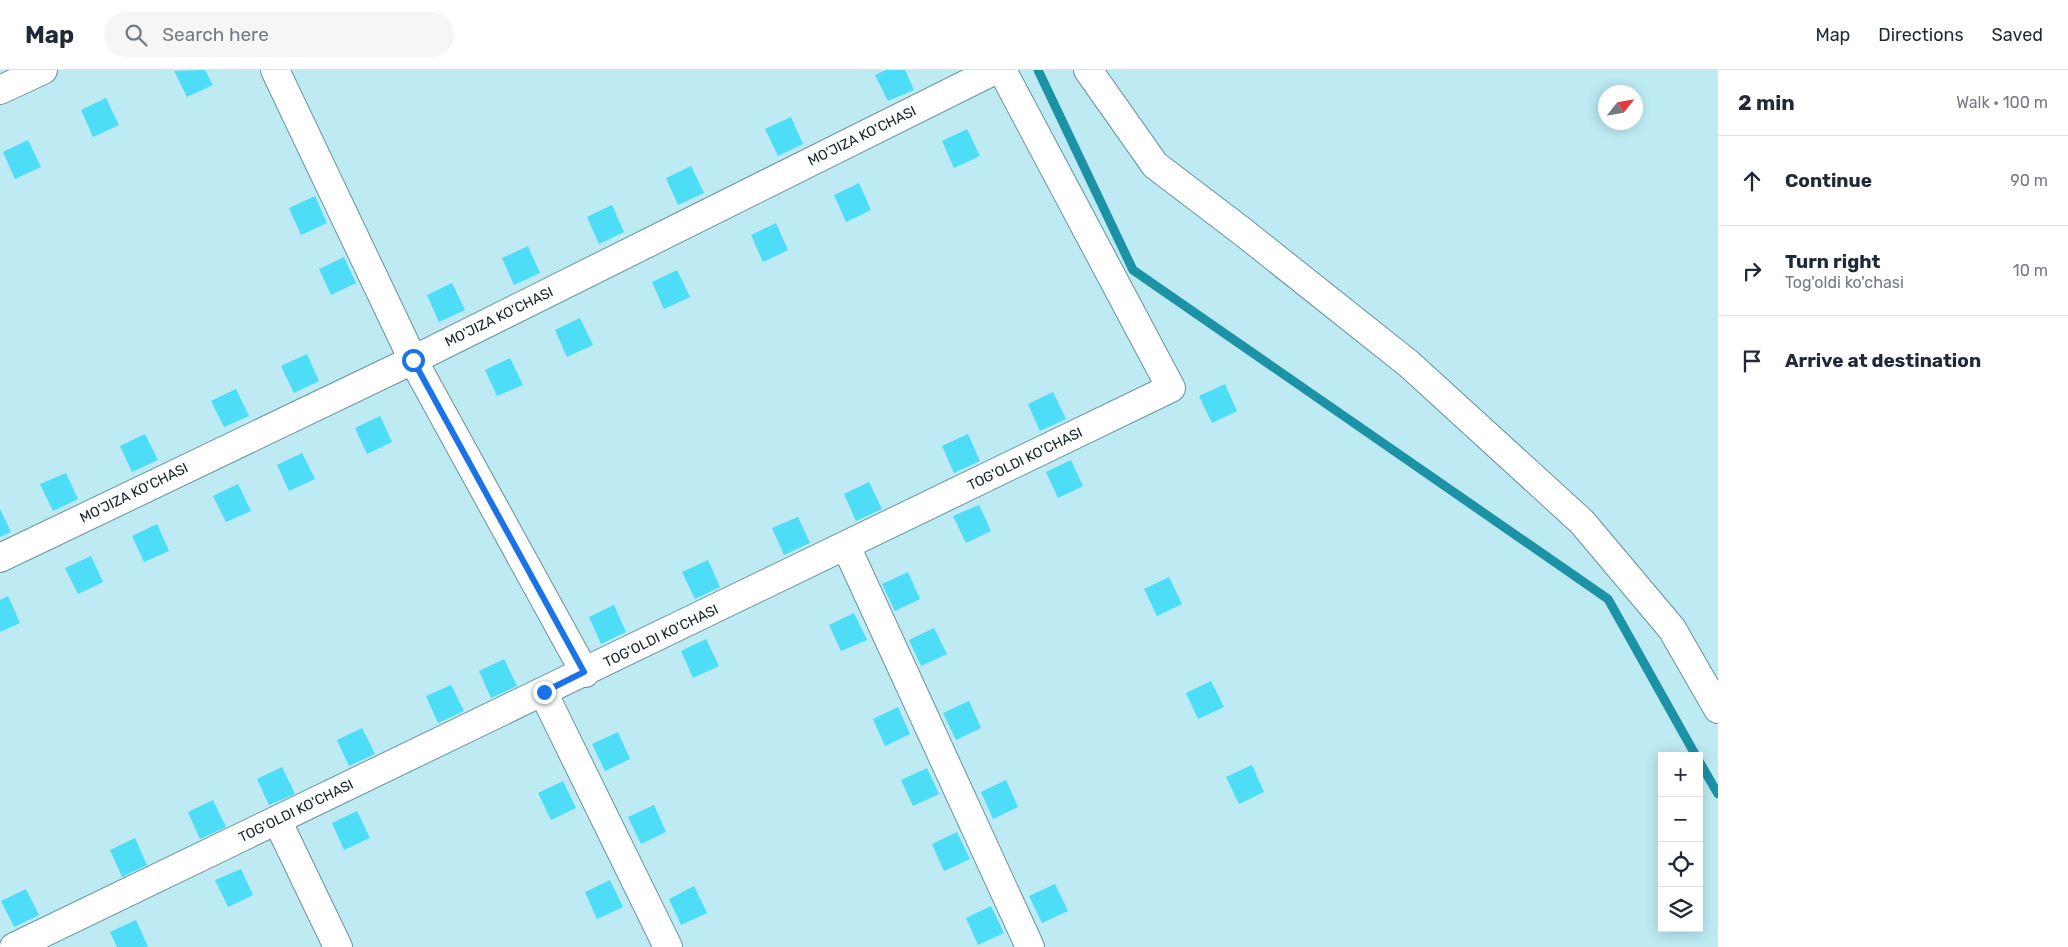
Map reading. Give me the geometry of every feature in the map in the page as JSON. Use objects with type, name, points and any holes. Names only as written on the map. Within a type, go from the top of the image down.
[{"type":"street","points":[[0,90],[43,70]]},
{"type":"street","points":[[275,70],[413,360],[584,672]]},
{"type":"street","name":"MO'JIZA KO'CHASI","points":[[0,558],[413,360],[995,70]]},
{"type":"street","name":"TOG'OLDI KO'CHASI","points":[[14,947],[1171,388],[1002,70]]},
{"type":"street","points":[[1088,70],[1155,165],[1243,232],[1409,364],[1582,522],[1672,629],[1718,709]]},
{"type":"street","points":[[846,546],[1030,947]]},
{"type":"street","points":[[544,692],[668,947]]},
{"type":"street","points":[[277,820],[338,947]]},
{"type":"building","points":[[205,70],[213,85],[187,97],[174,71]]},
{"type":"building","points":[[886,70],[905,70],[914,90],[888,101],[875,75]]},
{"type":"building","points":[[106,98],[119,125],[93,137],[81,110]]},
{"type":"building","points":[[791,117],[803,144],[778,156],[765,129]]},
{"type":"building","points":[[967,129],[980,156],[954,168],[942,141]]},
{"type":"building","points":[[28,140],[41,167],[15,179],[3,152]]},
{"type":"building","points":[[691,166],[704,193],[678,205],[666,178]]},
{"type":"building","points":[[859,183],[871,210],[846,222],[834,195]]},
{"type":"building","points":[[315,196],[327,223],[301,235],[289,208]]},
{"type":"building","points":[[612,205],[624,232],[599,244],[587,217]]},
{"type":"building","points":[[776,223],[788,250],[763,262],[751,235]]},
{"type":"building","points":[[528,246],[540,273],[514,285],[502,258]]},
{"type":"building","points":[[344,257],[356,283],[331,295],[319,269]]},
{"type":"building","points":[[677,270],[690,297],[664,309],[652,282]]},
{"type":"building","points":[[452,283],[465,310],[439,322],[427,295]]},
{"type":"building","points":[[580,318],[593,345],[567,357],[555,330]]},
{"type":"building","points":[[307,354],[319,381],[294,393],[281,366]]},
{"type":"building","points":[[510,358],[523,385],[497,396],[485,370]]},
{"type":"building","points":[[1225,384],[1237,411],[1212,423],[1199,396]]},
{"type":"building","points":[[236,389],[249,416],[224,427],[211,401]]},
{"type":"building","points":[[1053,392],[1066,419],[1040,431],[1028,404]]},
{"type":"building","points":[[380,416],[392,442],[367,454],[355,428]]},
{"type":"building","points":[[145,434],[158,460],[132,472],[120,446]]},
{"type":"building","points":[[968,434],[980,461],[954,473],[942,446]]},
{"type":"building","points":[[302,453],[315,479],[289,491],[277,465]]},
{"type":"building","points":[[1071,460],[1083,486],[1058,498],[1046,472]]},
{"type":"building","points":[[66,473],[78,499],[53,511],[40,484]]},
{"type":"building","points":[[869,482],[882,509],[856,521],[844,494]]},
{"type":"building","points":[[238,484],[251,511],[226,522],[213,496]]},
{"type":"building","points":[[979,505],[991,531],[966,543],[953,516]]},
{"type":"building","points":[[0,509],[11,532],[0,537]]},
{"type":"building","points":[[798,517],[810,543],[784,555],[772,528]]},
{"type":"building","points":[[157,524],[169,551],[144,562],[132,536]]},
{"type":"building","points":[[91,556],[103,582],[78,594],[65,568]]},
{"type":"building","points":[[708,560],[720,587],[695,599],[682,572]]},
{"type":"building","points":[[908,572],[920,599],[895,611],[882,584]]},
{"type":"building","points":[[1169,577],[1182,604],[1157,616],[1144,589]]},
{"type":"building","points":[[8,596],[20,623],[0,632],[0,600]]},
{"type":"building","points":[[614,605],[626,632],[601,644],[589,617]]},
{"type":"building","points":[[854,613],[867,640],[841,651],[829,625]]},
{"type":"building","points":[[934,628],[947,654],[921,666],[909,640]]},
{"type":"building","points":[[706,639],[719,666],[693,678],[681,651]]},
{"type":"building","points":[[504,659],[517,686],[491,698],[479,671]]},
{"type":"building","points":[[1211,681],[1224,707],[1198,719],[1186,693]]},
{"type":"building","points":[[451,685],[464,711],[438,723],[426,696]]},
{"type":"building","points":[[969,701],[981,728],[956,740],[943,713]]},
{"type":"building","points":[[898,707],[910,734],[885,746],[873,719]]},
{"type":"building","points":[[362,728],[375,754],[349,766],[337,740]]},
{"type":"building","points":[[618,732],[630,759],[605,771],[592,744]]},
{"type":"building","points":[[1252,765],[1264,792],[1239,804],[1226,777]]},
{"type":"building","points":[[282,767],[295,794],[269,805],[257,779]]},
{"type":"building","points":[[927,768],[939,794],[913,806],[901,780]]},
{"type":"building","points":[[1006,780],[1018,807],[993,819],[981,792]]},
{"type":"building","points":[[563,781],[576,808],[551,820],[538,793]]},
{"type":"building","points":[[213,800],[226,827],[200,839],[188,812]]},
{"type":"building","points":[[654,805],[666,832],[641,844],[628,817]]},
{"type":"building","points":[[357,811],[370,838],[344,850],[332,823]]},
{"type":"building","points":[[957,832],[970,859],[944,871],[932,844]]},
{"type":"building","points":[[135,838],[147,865],[122,877],[110,850]]},
{"type":"building","points":[[241,869],[253,895],[228,907],[215,880]]},
{"type":"building","points":[[610,880],[623,907],[597,919],[585,892]]},
{"type":"building","points":[[1055,884],[1068,911],[1042,923],[1029,896]]},
{"type":"building","points":[[694,886],[707,913],[681,925],[669,899]]},
{"type":"building","points":[[26,889],[39,915],[14,927],[1,901]]},
{"type":"building","points":[[991,906],[1004,933],[978,945],[966,918]]},
{"type":"building","points":[[136,920],[148,947],[117,947],[110,932]]},
{"type":"waterway","points":[[1038,70],[1133,270],[1608,599],[1694,752]]},
{"type":"waterway","points":[[1703,768],[1718,794]]},
{"type":"route","points":[[413,360],[584,672],[544,692]]}]
